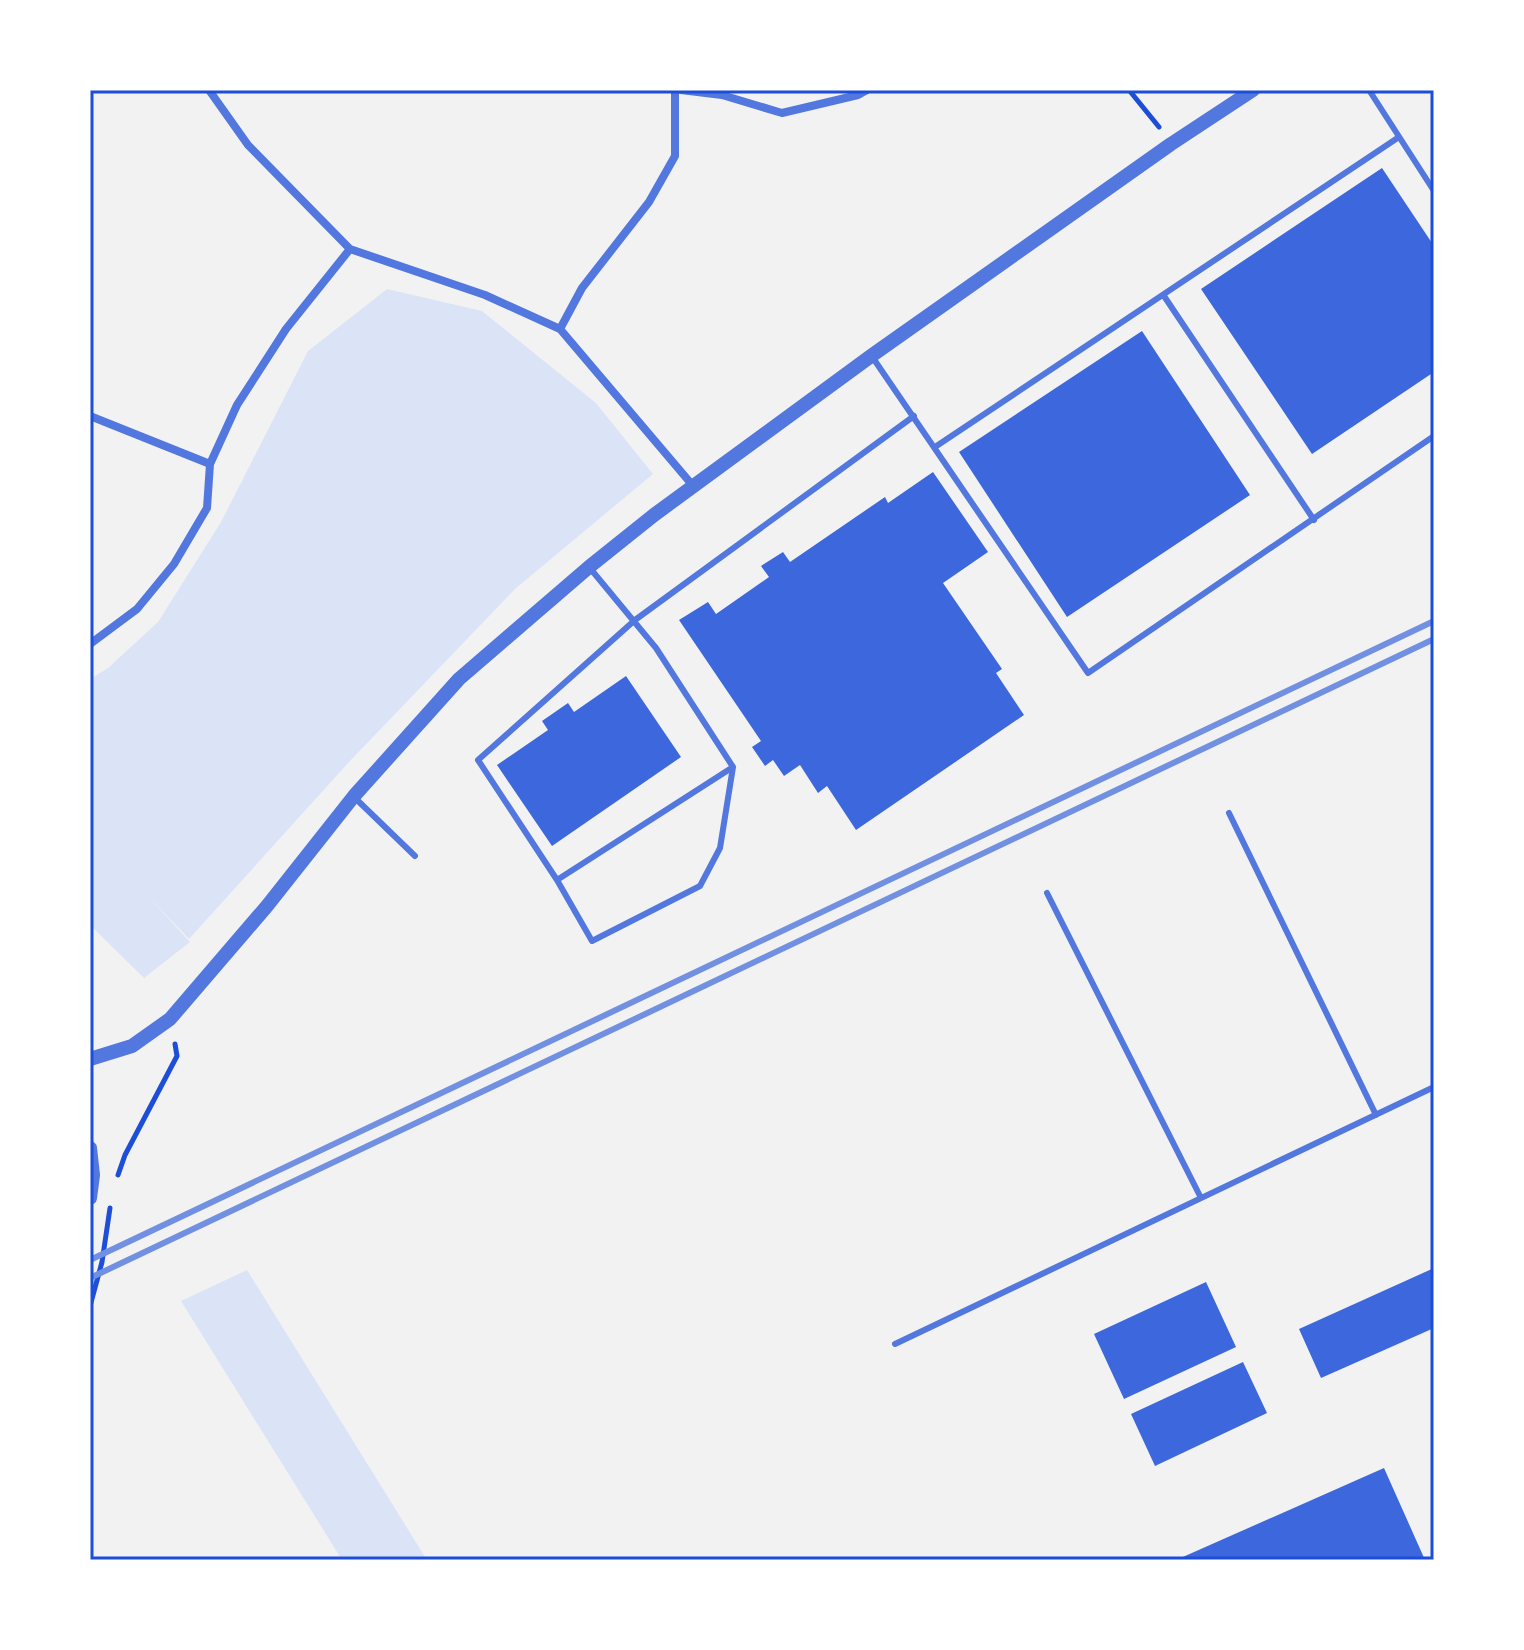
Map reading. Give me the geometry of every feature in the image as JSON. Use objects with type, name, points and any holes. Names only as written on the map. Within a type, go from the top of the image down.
[{"type":"street","points":[[209,90],[248,145],[350,249],[485,295],[560,329],[694,487]]},
{"type":"street","points":[[560,329],[582,288],[649,202],[675,156],[678,90],[722,95],[782,113],[858,95],[867,90]]},
{"type":"street","points":[[90,1059],[132,1046],[170,1019],[267,906],[354,796],[459,679],[589,567],[871,356],[1171,144],[1253,90]]},
{"type":"street","points":[[90,644],[137,609],[174,564],[207,508],[210,464],[237,405],[286,329],[350,249]]},
{"type":"street","points":[[90,416],[210,464]]},
{"type":"street","points":[[90,1148],[93,1175],[90,1198]]},
{"type":"lane","points":[[1369,90],[1434,191]]},
{"type":"lane","points":[[935,447],[1399,137]]},
{"type":"lane","points":[[1164,296],[1314,520]]},
{"type":"lane","points":[[871,356],[1088,673],[1434,436]]},
{"type":"lane","points":[[589,567],[635,620],[656,648],[733,767],[720,848],[700,886],[592,941],[557,880],[478,760],[635,620],[914,416]]},
{"type":"lane","points":[[557,880],[733,767]]},
{"type":"lane","points":[[354,796],[415,856]]},
{"type":"lane","points":[[1229,813],[1376,1115]]},
{"type":"lane","points":[[1047,893],[1201,1198]]},
{"type":"lane","points":[[895,1344],[1434,1087]]},
{"type":"path","points":[[1129,90],[1171,144]]},
{"type":"path","points":[[113,1188],[125,1155],[177,1056],[170,1019]]},
{"type":"path","points":[[90,1306],[102,1262],[111,1203]]},
{"type":"shaded area","points":[[387,289],[482,311],[596,403],[653,474],[515,589],[349,762],[189,939],[147,895],[190,942],[144,978],[90,925],[90,679],[108,668],[158,622],[221,522],[308,351]]},
{"type":"shaded area","points":[[247,1270],[427,1560],[342,1560],[181,1301]]},
{"type":"building","points":[[1382,168],[1434,246],[1434,372],[1312,454],[1201,289]]},
{"type":"building","points":[[1142,331],[1250,495],[1067,617],[959,452]]},
{"type":"building","points":[[933,472],[988,552],[943,583],[1002,669],[996,673],[1024,715],[856,830],[827,786],[818,793],[800,765],[784,776],[773,760],[765,766],[752,747],[761,741],[679,620],[708,602],[716,614],[769,577],[761,566],[783,552],[790,562],[885,497],[888,503]]},
{"type":"building","points":[[626,676],[681,757],[552,846],[497,765],[548,730],[542,721],[568,703],[574,712]]},
{"type":"building","points":[[1434,1268],[1434,1328],[1321,1378],[1299,1329]]},
{"type":"building","points":[[1206,1282],[1236,1347],[1124,1399],[1094,1334]]},
{"type":"building","points":[[1243,1362],[1267,1413],[1155,1466],[1131,1414]]},
{"type":"building","points":[[1384,1468],[1425,1560],[1176,1560]]},
{"type":"railway","points":[[90,1260],[1434,621]]},
{"type":"railway","points":[[90,1278],[1434,639]]}]
